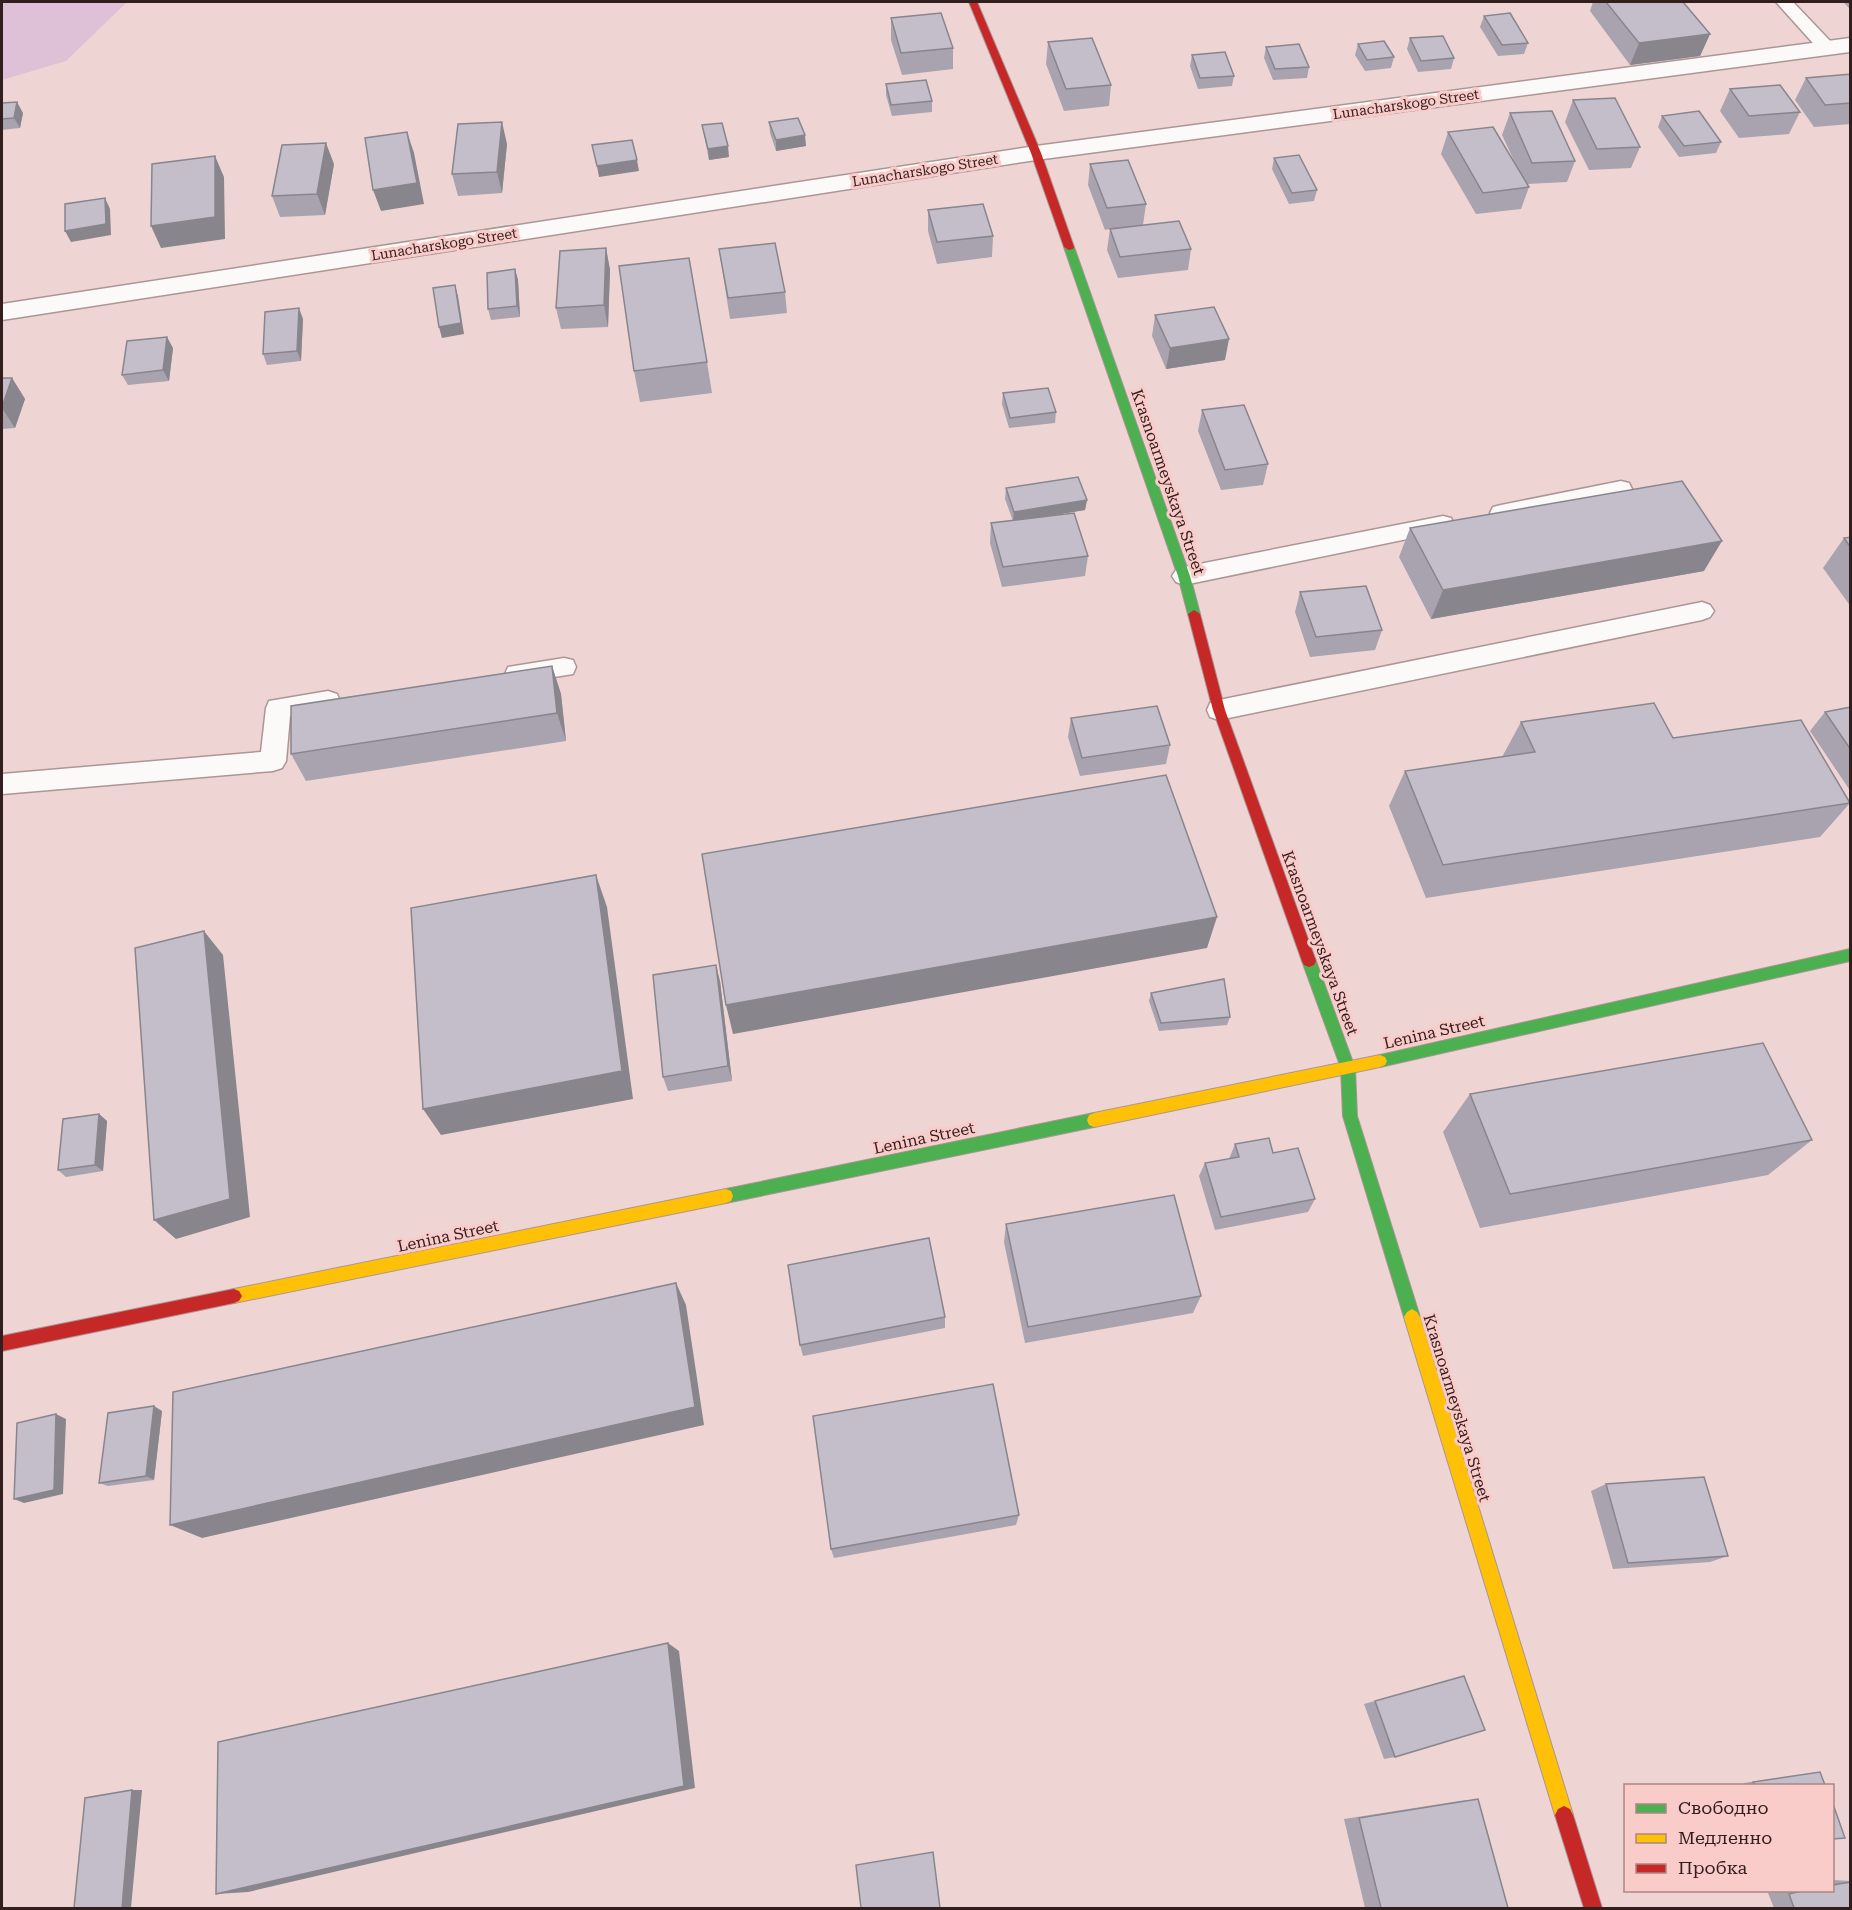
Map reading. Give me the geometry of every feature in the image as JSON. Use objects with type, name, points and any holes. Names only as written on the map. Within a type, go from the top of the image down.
[{"type":"street","name":"Krasnoarmeyskaya Street","points":[[974,2],[1036,153],[1184,576],[1219,710],[1348,1068],[1350,1116],[1593,1908]]},
{"type":"street","name":"Lunacharskogo Street","points":[[2,312],[1036,153],[1851,45]]},
{"type":"street","name":"Lenina Street","points":[[2,1344],[1348,1068],[1851,955]]},
{"type":"lane","points":[[1784,2],[1827,48]]},
{"type":"lane","points":[[1483,517],[1621,489]]},
{"type":"lane","points":[[1184,576],[1460,521]]},
{"type":"lane","points":[[1219,710],[1702,611]]},
{"type":"lane","points":[[495,677],[564,667]]},
{"type":"lane","points":[[2,784],[273,761],[278,708],[346,698]]},
{"type":"shaded area","points":[[2,2],[127,2],[66,61],[2,80]]},
{"type":"building","points":[[1606,2],[1683,2],[1710,34],[1639,43]]},
{"type":"building","points":[[941,13],[953,48],[901,53],[891,18]]},
{"type":"building","points":[[1510,13],[1528,43],[1502,45],[1484,16]]},
{"type":"building","points":[[1443,36],[1454,58],[1421,61],[1410,38]]},
{"type":"building","points":[[1092,38],[1111,85],[1066,89],[1048,42]]},
{"type":"building","points":[[1384,41],[1394,57],[1367,60],[1358,44]]},
{"type":"building","points":[[1299,44],[1309,67],[1275,69],[1266,47]]},
{"type":"building","points":[[1225,52],[1234,76],[1200,78],[1192,55]]},
{"type":"building","points":[[1851,74],[1851,103],[1825,105],[1806,78]]},
{"type":"building","points":[[926,80],[932,101],[891,105],[886,84]]},
{"type":"building","points":[[1780,85],[1800,112],[1749,116],[1730,89]]},
{"type":"building","points":[[1615,98],[1640,147],[1597,149],[1573,100]]},
{"type":"building","points":[[17,102],[14,118],[2,119],[2,103]]},
{"type":"building","points":[[1552,111],[1575,161],[1532,163],[1510,113]]},
{"type":"building","points":[[1699,111],[1721,142],[1684,146],[1662,116]]},
{"type":"building","points":[[798,118],[805,135],[776,140],[769,122]]},
{"type":"building","points":[[502,122],[497,172],[452,174],[458,124]]},
{"type":"building","points":[[722,123],[728,146],[708,149],[702,125]]},
{"type":"building","points":[[1493,127],[1529,187],[1483,193],[1448,132]]},
{"type":"building","points":[[407,132],[417,183],[373,190],[365,138]]},
{"type":"building","points":[[632,140],[637,160],[597,166],[592,145]]},
{"type":"building","points":[[326,143],[317,194],[272,196],[282,145]]},
{"type":"building","points":[[1299,155],[1317,190],[1292,193],[1274,158]]},
{"type":"building","points":[[215,156],[215,217],[151,226],[152,164]]},
{"type":"building","points":[[1128,160],[1146,204],[1107,208],[1090,164]]},
{"type":"building","points":[[105,198],[106,224],[65,231],[65,204]]},
{"type":"building","points":[[983,204],[993,236],[937,242],[928,210]]},
{"type":"building","points":[[1179,221],[1191,249],[1120,257],[1110,229]]},
{"type":"building","points":[[775,243],[785,292],[728,298],[719,249]]},
{"type":"building","points":[[606,248],[604,305],[556,308],[560,251]]},
{"type":"building","points":[[689,258],[707,362],[634,371],[619,266]]},
{"type":"building","points":[[515,269],[517,306],[488,309],[487,273]]},
{"type":"building","points":[[455,285],[461,323],[439,327],[433,288]]},
{"type":"building","points":[[1214,307],[1229,339],[1170,348],[1155,315]]},
{"type":"building","points":[[299,308],[297,351],[263,354],[265,312]]},
{"type":"building","points":[[167,337],[163,370],[122,375],[127,341]]},
{"type":"building","points":[[2,378],[12,378],[2,407]]},
{"type":"building","points":[[1048,388],[1056,412],[1010,418],[1003,393]]},
{"type":"building","points":[[1244,405],[1268,464],[1225,470],[1202,410]]},
{"type":"building","points":[[1078,477],[1087,500],[1014,512],[1006,488]]},
{"type":"building","points":[[1682,481],[1722,541],[1443,590],[1410,528]]},
{"type":"building","points":[[1074,513],[1088,556],[1003,567],[991,523]]},
{"type":"building","points":[[1851,537],[1851,548],[1844,538]]},
{"type":"building","points":[[1366,586],[1382,630],[1316,637],[1300,592]]},
{"type":"building","points":[[552,666],[557,713],[291,754],[291,706]]},
{"type":"building","points":[[1654,703],[1673,738],[1801,720],[1850,803],[1443,865],[1405,771],[1535,752],[1521,722]]},
{"type":"building","points":[[1157,706],[1170,745],[1082,758],[1071,718]]},
{"type":"building","points":[[1851,707],[1851,750],[1825,712]]},
{"type":"building","points":[[1166,775],[1217,917],[726,1005],[702,854]]},
{"type":"building","points":[[596,875],[622,1071],[423,1109],[411,908]]},
{"type":"building","points":[[204,931],[230,1199],[154,1220],[135,948]]},
{"type":"building","points":[[716,965],[728,1066],[663,1077],[653,975]]},
{"type":"building","points":[[1224,979],[1230,1017],[1161,1023],[1151,993]]},
{"type":"building","points":[[1763,1043],[1812,1140],[1510,1194],[1470,1094]]},
{"type":"building","points":[[99,1114],[95,1165],[58,1170],[63,1119]]},
{"type":"building","points":[[1269,1138],[1273,1153],[1298,1148],[1315,1199],[1221,1217],[1205,1163],[1239,1157],[1235,1144]]},
{"type":"building","points":[[1174,1195],[1201,1296],[1028,1327],[1006,1224]]},
{"type":"building","points":[[929,1238],[945,1317],[800,1345],[788,1265]]},
{"type":"building","points":[[676,1283],[695,1407],[170,1525],[173,1392]]},
{"type":"building","points":[[993,1384],[1019,1515],[831,1549],[813,1416]]},
{"type":"building","points":[[154,1406],[146,1476],[99,1483],[108,1413]]},
{"type":"building","points":[[56,1414],[54,1490],[14,1499],[17,1423]]},
{"type":"building","points":[[1704,1477],[1728,1556],[1628,1563],[1606,1484]]},
{"type":"building","points":[[668,1643],[684,1786],[216,1894],[218,1742]]},
{"type":"building","points":[[1464,1676],[1485,1730],[1395,1757],[1375,1701]]},
{"type":"building","points":[[1820,1772],[1825,1784],[1754,1784],[1753,1782]]},
{"type":"building","points":[[132,1790],[122,1908],[74,1908],[85,1798]]},
{"type":"building","points":[[1478,1799],[1508,1908],[1381,1908],[1359,1818]]},
{"type":"building","points":[[1834,1807],[1845,1838],[1834,1839]]},
{"type":"building","points":[[933,1852],[940,1908],[861,1908],[856,1865]]},
{"type":"building","points":[[1851,1882],[1851,1908],[1794,1908],[1789,1894],[1834,1892],[1834,1885]]},
{"type":"traffic: fast","points":[[1069,247],[1184,576],[1194,614]]},
{"type":"traffic: fast","points":[[1380,1061],[1850,955]]},
{"type":"traffic: fast","points":[[1309,961],[1348,1068],[1350,1116],[1412,1317]]},
{"type":"traffic: fast","points":[[726,1196],[1094,1120]]},
{"type":"traffic: slow","points":[[1094,1120],[1380,1061]]},
{"type":"traffic: slow","points":[[234,1296],[726,1196]]},
{"type":"traffic: slow","points":[[1412,1317],[1564,1815]]},
{"type":"traffic: jam","points":[[973,2],[1036,153],[1069,247]]},
{"type":"traffic: jam","points":[[1194,614],[1219,710],[1309,961]]},
{"type":"traffic: jam","points":[[2,1344],[234,1296]]},
{"type":"traffic: jam","points":[[1564,1815],[1593,1908]]}]
